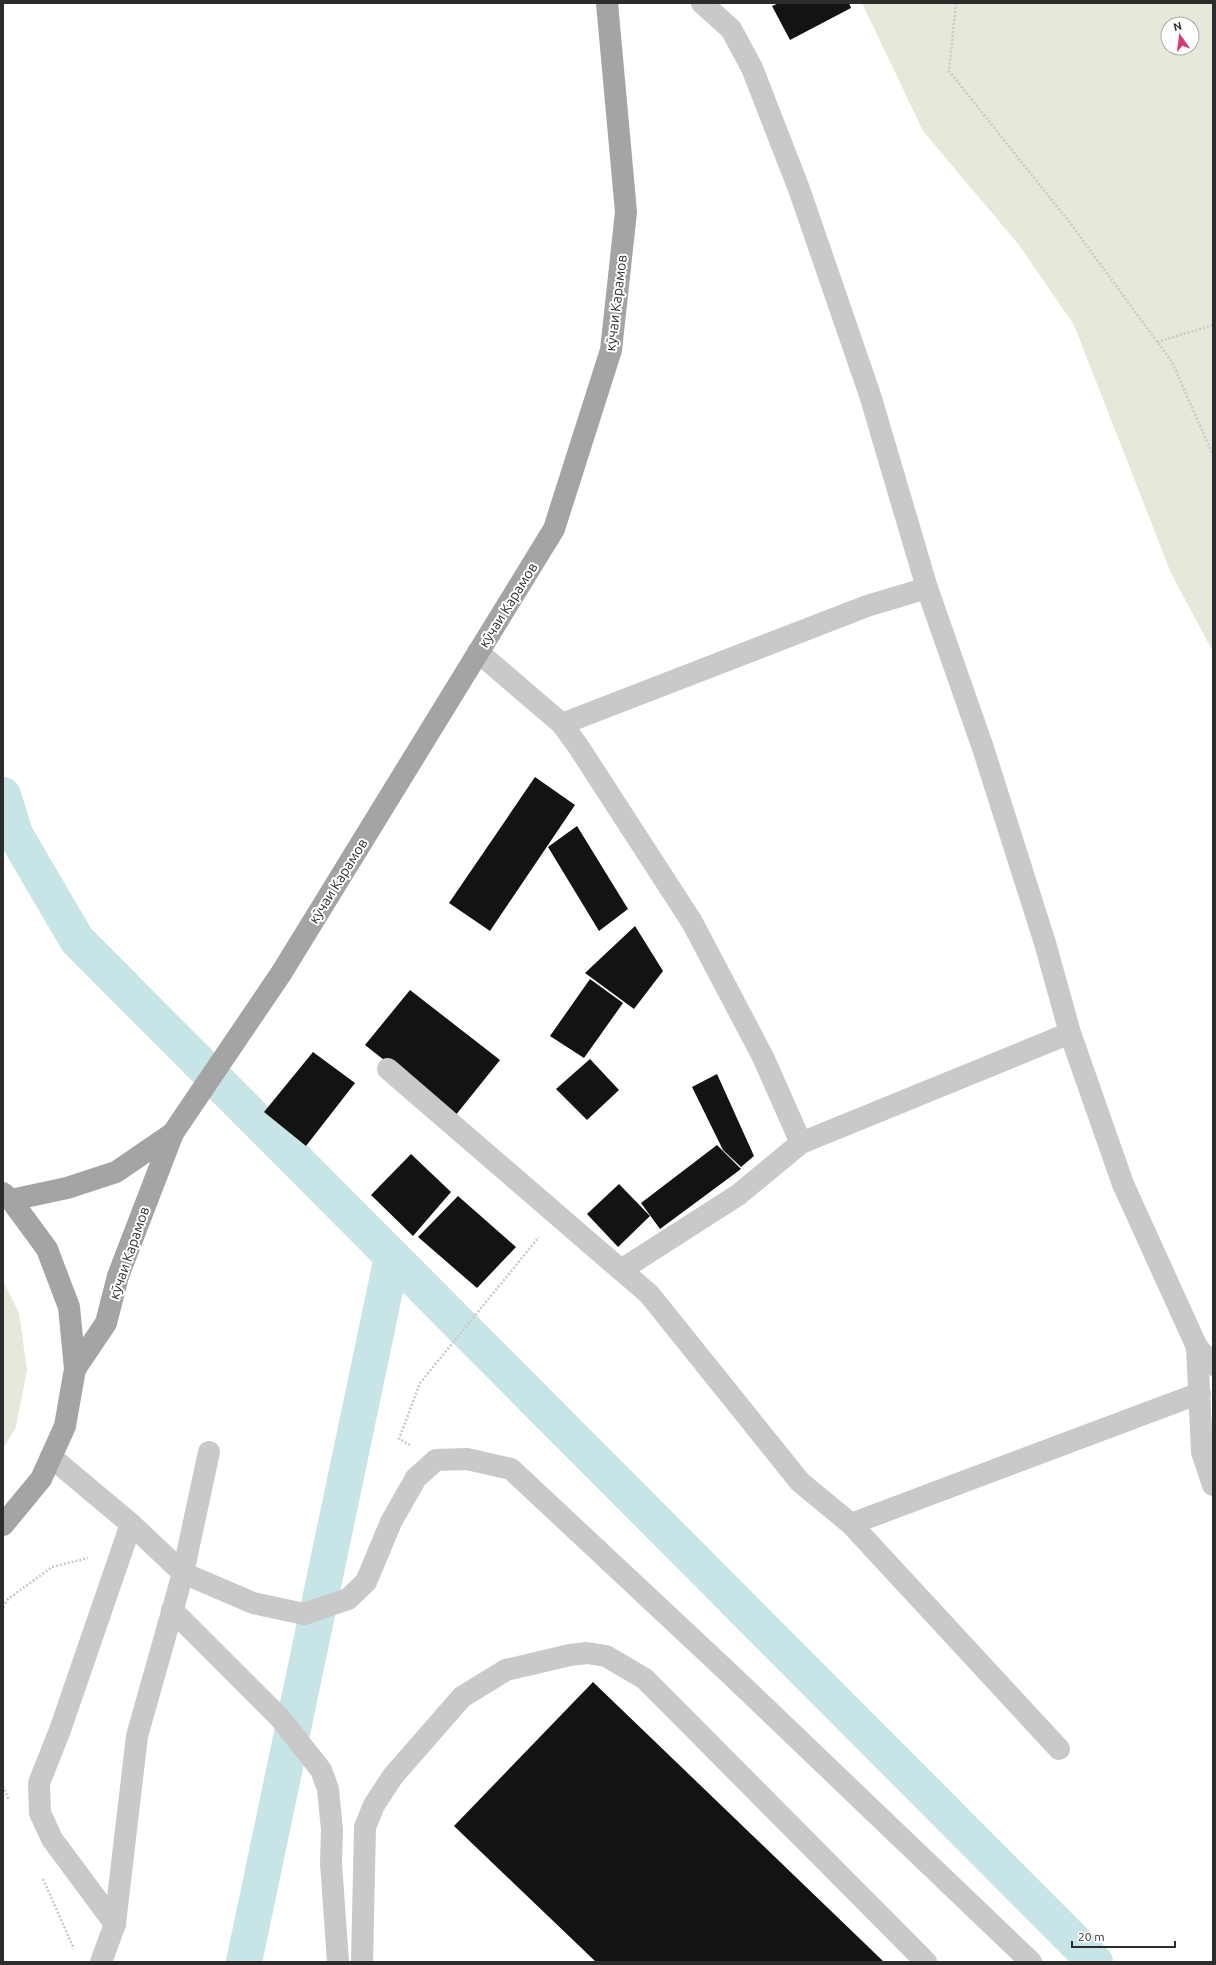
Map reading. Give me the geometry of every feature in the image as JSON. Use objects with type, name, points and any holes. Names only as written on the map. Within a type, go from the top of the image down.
[{"type":"main road","name":"кӯчаи Карамов","points":[[75,1369],[106,1323],[118,1276],[173,1132],[282,972],[554,529],[611,350],[626,212],[607,3]]},
{"type":"main road","name":"кӯчаи Карамов","points":[[7,1196],[67,1188],[116,1172],[173,1132]]},
{"type":"main road","points":[[3,1525],[41,1479],[65,1426],[75,1369],[69,1307],[47,1250],[7,1196]]},
{"type":"lane","points":[[702,3],[731,29],[752,68],[799,189],[870,395],[927,588],[983,748],[1042,936],[1070,1032],[1123,1184],[1197,1347],[1213,1365]]},
{"type":"lane","points":[[562,724],[867,606],[927,588]]},
{"type":"lane","points":[[478,652],[562,724],[692,922],[764,1057],[801,1142]]},
{"type":"lane","points":[[621,1270],[738,1195],[801,1142],[1070,1032]]},
{"type":"lane","points":[[388,1070],[649,1294],[800,1482],[851,1524],[1059,1750]]},
{"type":"lane","points":[[1197,1347],[1202,1452],[1213,1485]]},
{"type":"lane","points":[[851,1524],[1200,1393]]},
{"type":"lane","points":[[101,1962],[115,1924],[137,1736],[183,1573],[209,1452]]},
{"type":"lane","points":[[51,1457],[131,1524],[183,1573],[253,1603],[304,1614],[348,1599],[366,1582],[391,1522],[416,1478],[436,1460],[467,1459],[511,1469],[729,1673],[1031,1962]]},
{"type":"lane","points":[[115,1924],[52,1839],[40,1813],[39,1782],[60,1730],[131,1524]]},
{"type":"lane","points":[[172,1610],[280,1718],[322,1770],[328,1789],[332,1830],[331,1864],[338,1962]]},
{"type":"lane","points":[[362,1962],[365,1827],[374,1805],[393,1776],[462,1697],[506,1670],[570,1655],[587,1653],[606,1656],[645,1680],[926,1962]]},
{"type":"path","points":[[956,3],[949,71],[1070,222],[1172,362],[1213,455]]},
{"type":"path","points":[[1157,342],[1213,325]]},
{"type":"path","points":[[436,1460],[399,1439],[420,1382],[558,1216]]},
{"type":"path","points":[[3,1607],[8,1599],[52,1568],[85,1559],[120,1556]]},
{"type":"shaded area","points":[[862,3],[1213,3],[1213,652],[1171,573],[1074,325],[1019,245],[923,131]]},
{"type":"shaded area","points":[[3,1281],[19,1313],[27,1370],[16,1427],[3,1449]]},
{"type":"building","points":[[779,3],[849,3],[851,8],[790,40],[772,6]]},
{"type":"building","points":[[535,777],[575,805],[490,931],[449,903]]},
{"type":"building","points":[[577,826],[628,909],[599,931],[548,847]]},
{"type":"building","points":[[635,926],[663,971],[634,1009],[585,973]]},
{"type":"building","points":[[590,979],[623,1003],[584,1058],[550,1036]]},
{"type":"building","points":[[410,990],[500,1060],[455,1116],[365,1045]]},
{"type":"building","points":[[313,1052],[355,1083],[306,1146],[264,1112]]},
{"type":"building","points":[[590,1059],[619,1090],[587,1120],[556,1089]]},
{"type":"building","points":[[717,1074],[754,1156],[741,1167],[723,1150],[692,1087]]},
{"type":"building","points":[[717,1145],[741,1169],[660,1229],[641,1203]]},
{"type":"building","points":[[411,1154],[451,1192],[413,1236],[371,1195]]},
{"type":"building","points":[[619,1184],[650,1216],[618,1247],[587,1214]]},
{"type":"building","points":[[458,1196],[516,1247],[477,1288],[418,1237]]},
{"type":"building","points":[[593,1682],[884,1962],[596,1962],[454,1826]]},
{"type":"waterway","points":[[3,795],[15,834],[77,940],[1095,1962]]},
{"type":"waterway","points":[[244,1962],[392,1257]]}]
